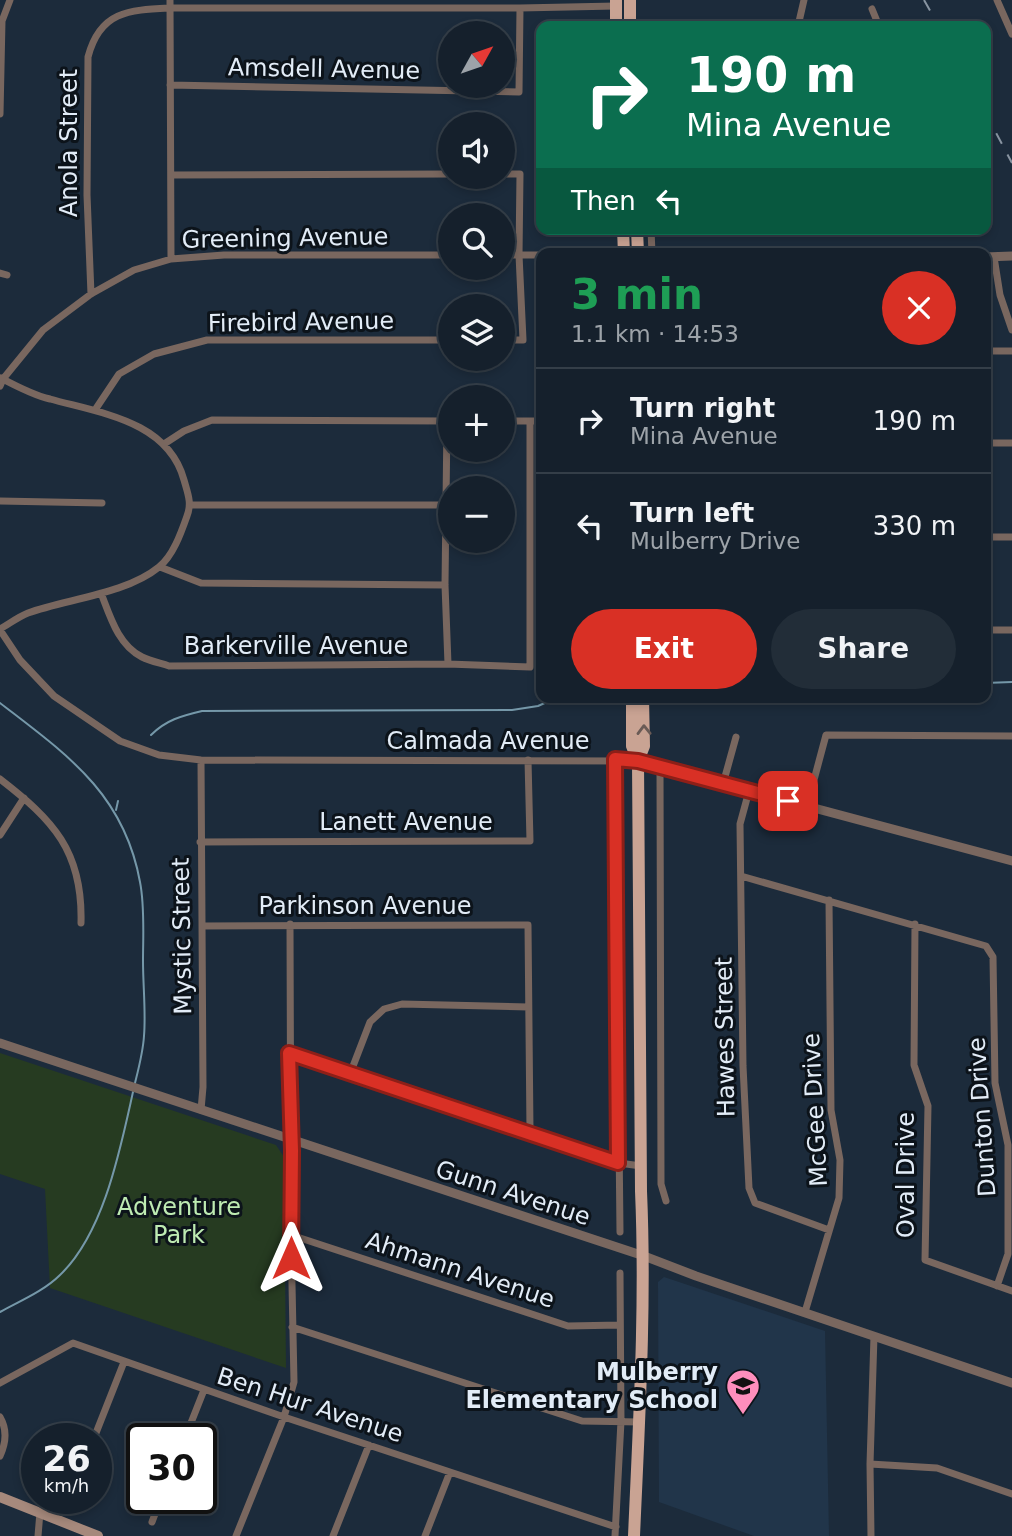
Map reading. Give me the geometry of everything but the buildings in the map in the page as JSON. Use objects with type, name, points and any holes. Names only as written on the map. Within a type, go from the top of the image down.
[{"type":"main road","points":[[616,3],[616,21]]},
{"type":"main road","points":[[630,3],[630,21]]},
{"type":"main road","points":[[632,703],[632,746],[638,761],[644,1256],[634,1536]]},
{"type":"main road","points":[[638,761],[644,746],[643,703]]},
{"type":"main road","points":[[0,1497],[21,1505]]},
{"type":"main road","points":[[45,1514],[97,1536]]},
{"type":"street","points":[[0,114],[2,21],[10,0]]},
{"type":"street","points":[[799,21],[804,0]]},
{"type":"street","points":[[997,0],[1012,34]]},
{"type":"street","name":"Anola Street","points":[[91,294],[87,195],[88,57],[93,39],[121,12],[170,4],[478,4],[520,8],[630,3]]},
{"type":"street","points":[[170,4],[171,259]]},
{"type":"street","name":"Amsdell Avenue","points":[[170,85],[519,92],[520,8]]},
{"type":"street","points":[[872,9],[877,21]]},
{"type":"street","points":[[171,175],[438,174]]},
{"type":"street","points":[[515,174],[520,174],[519,255],[523,340],[515,340]]},
{"type":"street","name":"Greening Avenue","points":[[1,381],[43,330],[91,294],[134,270],[171,259],[224,255],[438,255]]},
{"type":"street","points":[[515,255],[536,255]]},
{"type":"street","points":[[991,257],[1012,256]]},
{"type":"street","points":[[991,264],[1012,330]]},
{"type":"street","name":"Firebird Avenue","points":[[94,410],[119,374],[155,354],[207,340],[438,340]]},
{"type":"street","points":[[991,351],[1012,351]]},
{"type":"street","points":[[0,630],[26,614],[101,593],[138,579],[160,566],[179,538],[191,505],[181,469],[164,444],[137,425],[94,410],[46,398],[1,381]]},
{"type":"street","points":[[164,444],[184,431],[212,420],[438,421]]},
{"type":"street","points":[[515,421],[536,421]]},
{"type":"street","name":"Barkerville Avenue","points":[[101,593],[115,628],[126,644],[142,657],[169,666],[448,664],[530,667],[530,421]]},
{"type":"street","points":[[991,443],[1012,443]]},
{"type":"street","points":[[0,501],[102,503]]},
{"type":"street","points":[[191,505],[438,505]]},
{"type":"street","points":[[991,537],[1012,537]]},
{"type":"street","points":[[446,553],[448,664]]},
{"type":"street","points":[[160,566],[201,583],[445,585]]},
{"type":"street","points":[[991,629],[1012,630]]},
{"type":"street","name":"Calmada Avenue","points":[[0,630],[20,660],[54,696],[120,741],[159,755],[201,760],[638,761],[1012,861]]},
{"type":"street","points":[[807,806],[826,735],[1012,736]]},
{"type":"street","points":[[723,783],[736,737]]},
{"type":"street","points":[[615,759],[620,1232]]},
{"type":"street","name":"Mystic Street","points":[[201,760],[201,1110]]},
{"type":"street","name":"Lanett Avenue","points":[[200,842],[530,841],[528,760]]},
{"type":"street","points":[[660,767],[661,1184],[666,1200]]},
{"type":"street","points":[[0,779],[44,816],[69,853],[78,876],[82,898],[81,923]]},
{"type":"street","name":"Hawes Street","points":[[750,791],[740,824],[743,1066],[749,1188],[755,1203],[829,1230]]},
{"type":"street","points":[[0,835],[24,798]]},
{"type":"street","points":[[741,876],[915,924]]},
{"type":"street","name":"McGee Drive","points":[[805,1312],[839,1198],[840,1160],[831,1110],[829,900]]},
{"type":"street","points":[[236,1536],[284,1417],[294,1382],[290,1236],[290,924]]},
{"type":"street","name":"Dunton Drive","points":[[915,924],[986,946],[993,957],[995,1083],[1008,1145],[1008,1254],[998,1286]]},
{"type":"street","name":"Oval Drive","points":[[915,924],[914,1065],[928,1106],[925,1260],[998,1286]]},
{"type":"street","name":"Parkinson Avenue","points":[[202,926],[528,925],[528,1007]]},
{"type":"street","points":[[349,1073],[370,1022],[384,1009],[402,1004],[528,1007],[530,1132]]},
{"type":"street","name":"Gunn Avenue","points":[[0,1042],[644,1256],[1012,1383]]},
{"type":"street","points":[[289,1053],[618,1163],[641,1166]]},
{"type":"street","name":"Ahmann Avenue","points":[[290,1236],[568,1326],[620,1325]]},
{"type":"street","points":[[615,1536],[621,1421],[620,1273]]},
{"type":"street","points":[[998,1286],[1012,1291]]},
{"type":"street","points":[[292,1326],[582,1421],[640,1422]]},
{"type":"street","points":[[871,1536],[874,1336]]},
{"type":"street","name":"Ben Hur Avenue","points":[[0,1383],[73,1343],[204,1390],[616,1527]]},
{"type":"street","points":[[100,1423],[124,1362]]},
{"type":"street","points":[[190,1423],[204,1390]]},
{"type":"street","points":[[0,1416],[4,1424],[5,1446],[0,1456]]},
{"type":"street","points":[[333,1536],[369,1445]]},
{"type":"street","points":[[870,1464],[937,1468],[1012,1494]]},
{"type":"street","points":[[425,1536],[450,1472]]},
{"type":"street","points":[[38,1536],[40,1514]]},
{"type":"street","points":[[152,1522],[155,1514]]},
{"type":"shaded area","name":"Mulberry Elementary School","points":[[664,1277],[825,1331],[829,1536],[754,1536],[659,1502],[658,1282]]},
{"type":"green space","name":"Adventure Park","points":[[0,1053],[276,1145],[284,1157],[286,1368],[50,1288],[45,1189],[0,1174]]},
{"type":"waterway","points":[[991,683],[1012,682]]},
{"type":"waterway","points":[[0,703],[89,778],[121,824],[132,851],[143,901],[145,1018],[143,1048],[135,1083]]},
{"type":"waterway","points":[[151,735],[174,719],[202,711],[512,710],[545,703]]},
{"type":"waterway","points":[[116,810],[118,801]]},
{"type":"waterway","points":[[0,1312],[54,1281],[88,1237],[108,1190],[133,1092]]},
{"type":"railway","points":[[924,0],[936,21]]},
{"type":"railway","points":[[991,123],[1012,163]]},
{"type":"place","name":"Mulberry Elementary School","points":[[743,1416]]},
{"type":"route","points":[[291,1258],[289,1053],[618,1163],[615,759],[638,761],[788,801]]}]
